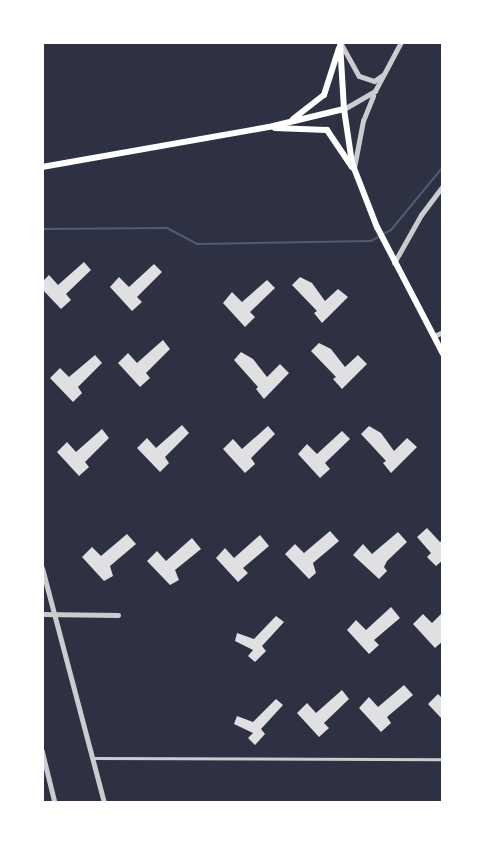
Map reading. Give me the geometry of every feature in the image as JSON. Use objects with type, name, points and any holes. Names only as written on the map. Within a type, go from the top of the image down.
[{"type":"main road","points":[[340,42],[344,109],[354,168],[376,228],[443,354]]},
{"type":"main road","points":[[285,123],[324,95],[340,42]]},
{"type":"main road","points":[[42,167],[269,127],[344,109]]},
{"type":"main road","points":[[269,127],[327,130],[354,168]]},
{"type":"street","points":[[340,42],[359,76],[374,81],[388,71]]},
{"type":"street","points":[[354,168],[363,121],[375,91],[388,71],[401,42]]},
{"type":"street","points":[[344,109],[375,91]]},
{"type":"street","points":[[394,263],[421,214],[443,186]]},
{"type":"street","points":[[434,336],[443,332]]},
{"type":"street","points":[[42,568],[94,758],[104,803]]},
{"type":"street","points":[[42,614],[118,615]]},
{"type":"street","points":[[42,750],[55,803]]},
{"type":"street","points":[[94,758],[443,759]]},
{"type":"building","points":[[84,262],[91,270],[66,294],[71,300],[61,309],[42,289],[42,282],[49,275],[58,285]]},
{"type":"building","points":[[154,264],[162,272],[137,297],[142,302],[132,311],[110,287],[119,277],[129,287]]},
{"type":"building","points":[[300,277],[312,283],[325,301],[338,289],[348,297],[322,323],[314,313],[317,311],[292,285]]},
{"type":"building","points":[[267,280],[275,288],[250,312],[255,317],[245,327],[223,303],[232,292],[242,302]]},
{"type":"building","points":[[163,340],[170,349],[146,373],[150,378],[140,387],[118,363],[128,353],[137,363]]},
{"type":"building","points":[[319,343],[331,349],[345,367],[358,355],[367,364],[342,389],[333,379],[336,377],[311,351]]},
{"type":"building","points":[[241,352],[253,359],[267,377],[280,364],[289,373],[264,399],[256,389],[258,387],[234,360]]},
{"type":"building","points":[[95,355],[102,363],[78,387],[82,393],[73,402],[50,378],[60,368],[69,377]]},
{"type":"building","points":[[182,425],[189,433],[165,457],[169,463],[160,472],[137,448],[147,438],[156,448]]},
{"type":"building","points":[[268,426],[275,434],[251,458],[255,464],[245,473],[223,449],[233,439],[242,449]]},
{"type":"building","points":[[369,426],[381,433],[394,451],[407,438],[417,447],[391,473],[383,463],[386,461],[361,434]]},
{"type":"building","points":[[102,429],[109,438],[85,462],[89,467],[79,476],[57,452],[67,442],[76,452]]},
{"type":"building","points":[[342,431],[350,439],[325,463],[330,469],[320,478],[298,454],[307,444],[317,454]]},
{"type":"building","points":[[427,528],[440,542],[443,540],[443,560],[436,566],[427,557],[431,553],[417,537]]},
{"type":"building","points":[[330,531],[339,541],[313,563],[316,573],[309,579],[285,554],[295,544],[304,553]]},
{"type":"building","points":[[398,532],[407,542],[387,561],[384,567],[387,571],[379,579],[353,555],[363,544],[372,554]]},
{"type":"building","points":[[127,534],[136,544],[110,566],[113,576],[104,581],[82,557],[92,547],[101,556]]},
{"type":"building","points":[[260,535],[269,546],[243,568],[248,573],[238,582],[216,558],[225,548],[234,558]]},
{"type":"building","points":[[192,538],[201,549],[175,570],[179,580],[170,585],[147,561],[157,551],[166,561]]},
{"type":"building","points":[[391,607],[400,618],[374,640],[379,645],[369,654],[347,630],[356,620],[366,630]]},
{"type":"building","points":[[443,612],[443,641],[435,648],[413,624],[423,614],[432,623]]},
{"type":"building","points":[[276,616],[284,622],[262,646],[266,651],[255,662],[248,656],[253,650],[235,641],[237,633],[254,639]]},
{"type":"building","points":[[404,685],[413,695],[387,717],[391,723],[381,732],[359,708],[369,697],[378,707]]},
{"type":"building","points":[[342,690],[349,699],[324,723],[329,728],[319,737],[297,713],[307,703],[316,713]]},
{"type":"building","points":[[438,694],[443,699],[443,720],[428,704]]},
{"type":"building","points":[[276,699],[283,705],[261,729],[265,734],[255,745],[248,738],[253,733],[234,724],[237,716],[253,722]]},
{"type":"waterway","points":[[42,229],[167,228],[197,244],[371,241],[391,230],[443,167]]}]
